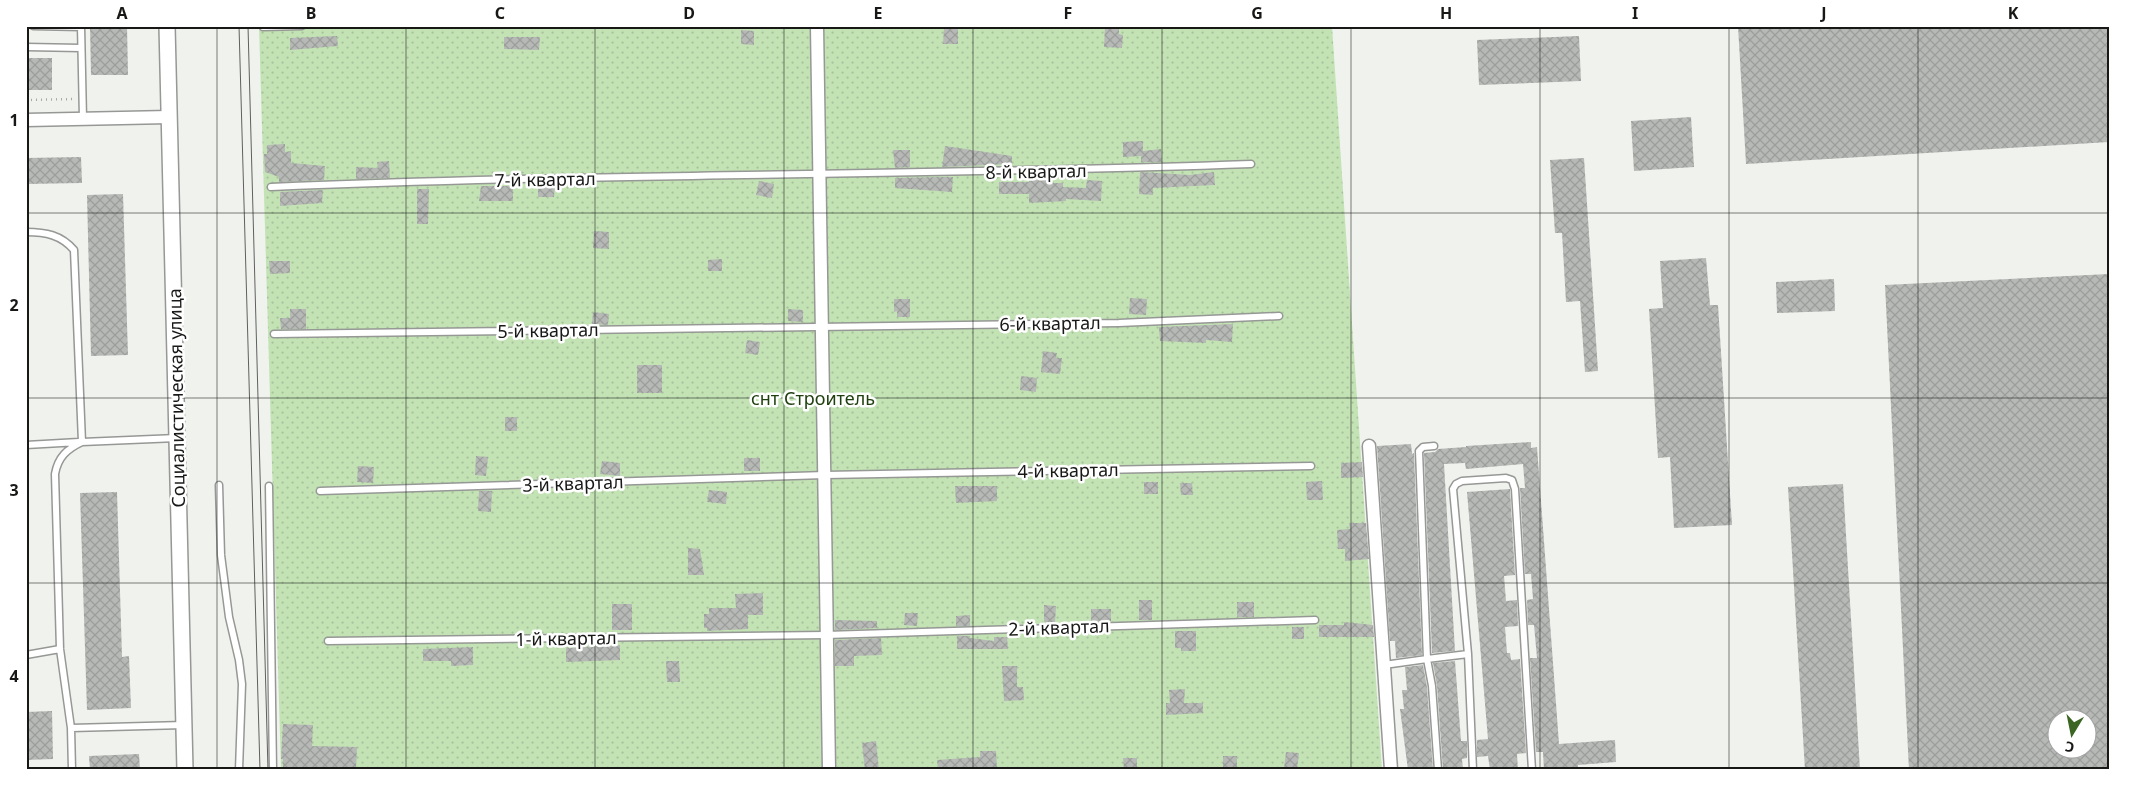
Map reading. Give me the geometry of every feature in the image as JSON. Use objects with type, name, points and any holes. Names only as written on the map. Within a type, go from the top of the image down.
[{"type":"street","name":"Социалистическая улица","points":[[166,26],[186,770]]},
{"type":"street","points":[[817,26],[829,770]]},
{"type":"street","points":[[26,120],[169,117]]},
{"type":"street","points":[[1369,446],[1392,770]]},
{"type":"lane","points":[[33,26],[81,27],[83,119]]},
{"type":"lane","points":[[263,27],[302,26]]},
{"type":"lane","points":[[26,47],[82,48]]},
{"type":"lane","name":"8-й квартал","points":[[820,175],[1251,164]]},
{"type":"lane","name":"7-й квартал","points":[[271,187],[429,180],[820,175]]},
{"type":"lane","points":[[26,232],[56,235],[66,241],[74,250],[82,442]]},
{"type":"lane","name":"6-й квартал","points":[[821,326],[1118,323],[1278,316]]},
{"type":"lane","name":"5-й квартал","points":[[274,334],[821,326]]},
{"type":"lane","points":[[26,445],[177,438]]},
{"type":"lane","points":[[72,770],[71,728],[60,650],[55,474],[59,459],[65,452],[82,442]]},
{"type":"lane","points":[[1434,446],[1423,446],[1419,451],[1427,659],[1432,686],[1438,770]]},
{"type":"lane","name":"4-й квартал","points":[[825,475],[1311,466]]},
{"type":"lane","name":"3-й квартал","points":[[320,491],[825,475]]},
{"type":"lane","points":[[1473,770],[1468,654],[1453,489],[1456,484],[1462,481],[1511,479],[1515,489],[1532,770]]},
{"type":"lane","points":[[219,485],[221,555],[229,617],[239,660],[242,684],[239,770]]},
{"type":"lane","points":[[269,486],[273,770]]},
{"type":"lane","name":"2-й квартал","points":[[804,634],[826,635],[1315,620]]},
{"type":"lane","name":"1-й квартал","points":[[328,641],[804,634]]},
{"type":"lane","points":[[26,655],[60,650]]},
{"type":"lane","points":[[1384,665],[1468,654]]},
{"type":"lane","points":[[71,728],[184,726]]},
{"type":"path","points":[[26,100],[83,99]]},
{"type":"green space","name":"снт Строитель","points":[[259,26],[1332,26],[1382,770],[281,770]]},
{"type":"building","points":[[90,26],[127,26],[128,75],[91,75]]},
{"type":"building","points":[[1105,26],[1119,26],[1119,34],[1123,35],[1122,48],[1104,47]]},
{"type":"building","points":[[1738,26],[2109,26],[2109,142],[1746,164]]},
{"type":"building","points":[[944,28],[958,28],[958,44],[943,44]]},
{"type":"building","points":[[741,30],[754,31],[754,45],[741,44]]},
{"type":"building","points":[[337,36],[338,46],[290,50],[290,38]]},
{"type":"building","points":[[1579,36],[1581,81],[1479,85],[1477,40]]},
{"type":"building","points":[[504,37],[540,37],[539,50],[504,49]]},
{"type":"building","points":[[26,58],[52,58],[52,90],[26,90]]},
{"type":"building","points":[[1691,117],[1694,167],[1634,171],[1631,121]]},
{"type":"building","points":[[1143,141],[1143,151],[1161,149],[1162,162],[1141,162],[1141,156],[1123,157],[1123,142]]},
{"type":"building","points":[[285,144],[285,152],[291,151],[291,163],[325,166],[324,180],[279,182],[279,177],[265,172],[264,154],[267,154],[267,145]]},
{"type":"building","points":[[945,146],[1012,156],[1012,164],[942,167]]},
{"type":"building","points":[[893,150],[910,150],[910,167],[895,168]]},
{"type":"building","points":[[81,157],[82,183],[26,184],[26,158]]},
{"type":"building","points":[[1584,158],[1598,371],[1585,372],[1580,301],[1566,302],[1562,233],[1555,233],[1550,160]]},
{"type":"building","points":[[389,161],[390,178],[356,179],[356,167],[378,168],[377,162]]},
{"type":"building","points":[[1140,172],[1190,175],[1214,172],[1215,185],[1153,188],[1153,195],[1139,194]]},
{"type":"building","points":[[953,177],[952,192],[895,188],[895,178]]},
{"type":"building","points":[[1029,179],[1047,179],[1047,183],[1063,183],[1063,187],[1086,188],[1087,180],[1102,181],[1101,201],[1066,199],[1066,201],[1029,203],[1029,194],[999,194],[999,182],[1029,182]]},
{"type":"building","points":[[759,181],[774,184],[772,198],[756,195]]},
{"type":"building","points":[[538,184],[555,184],[554,197],[538,197]]},
{"type":"building","points":[[481,186],[513,186],[513,201],[479,201]]},
{"type":"building","points":[[417,189],[429,189],[428,224],[417,224]]},
{"type":"building","points":[[323,190],[322,203],[280,206],[280,192]]},
{"type":"building","points":[[123,194],[128,355],[91,356],[87,195]]},
{"type":"building","points":[[594,231],[609,232],[609,249],[593,248]]},
{"type":"building","points":[[1706,258],[1710,305],[1718,305],[1732,525],[1674,528],[1670,457],[1658,458],[1649,309],[1663,308],[1660,261]]},
{"type":"building","points":[[722,259],[722,271],[708,271],[708,260]]},
{"type":"building","points":[[269,261],[290,261],[290,273],[270,274]]},
{"type":"building","points":[[2109,274],[2109,770],[1909,770],[1885,285]]},
{"type":"building","points":[[1834,279],[1835,311],[1777,313],[1776,282]]},
{"type":"building","points":[[1130,298],[1147,299],[1146,315],[1129,314]]},
{"type":"building","points":[[894,299],[910,299],[910,317],[897,317],[897,311],[894,312]]},
{"type":"building","points":[[290,309],[306,309],[306,329],[281,329],[280,318],[290,318]]},
{"type":"building","points":[[788,309],[803,310],[803,322],[788,321]]},
{"type":"building","points":[[593,312],[609,314],[608,325],[592,324]]},
{"type":"building","points":[[1233,324],[1232,342],[1206,340],[1206,343],[1160,341],[1159,327]]},
{"type":"building","points":[[747,340],[760,342],[758,355],[745,353]]},
{"type":"building","points":[[1043,351],[1057,353],[1056,358],[1062,358],[1060,374],[1041,372]]},
{"type":"building","points":[[637,365],[662,365],[662,393],[637,393]]},
{"type":"building","points":[[1021,376],[1037,378],[1036,392],[1020,390]]},
{"type":"building","points":[[505,417],[517,417],[517,431],[505,431]]},
{"type":"building","points":[[1531,442],[1531,448],[1537,447],[1559,744],[1615,740],[1616,762],[1578,765],[1578,770],[1544,770],[1543,752],[1536,752],[1530,658],[1537,658],[1534,625],[1528,625],[1527,600],[1533,599],[1531,574],[1525,574],[1520,488],[1525,488],[1523,464],[1466,469],[1465,463],[1444,464],[1455,651],[1432,653],[1424,453],[1435,452],[1438,449],[1466,446]]},
{"type":"building","points":[[1411,444],[1412,454],[1414,453],[1422,655],[1396,658],[1395,641],[1390,641],[1377,446]]},
{"type":"building","points":[[476,456],[488,457],[486,476],[475,475]]},
{"type":"building","points":[[744,458],[760,458],[760,471],[744,471]]},
{"type":"building","points":[[602,461],[620,463],[620,476],[600,474]]},
{"type":"building","points":[[1362,462],[1363,477],[1341,478],[1341,463]]},
{"type":"building","points":[[358,466],[374,467],[373,483],[357,482]]},
{"type":"building","points":[[1322,481],[1323,500],[1307,500],[1306,482]]},
{"type":"building","points":[[1144,482],[1158,482],[1158,494],[1144,494]]},
{"type":"building","points":[[1180,483],[1192,483],[1193,495],[1181,495]]},
{"type":"building","points":[[1843,484],[1860,770],[1805,770],[1788,487]]},
{"type":"building","points":[[955,486],[997,486],[997,501],[956,503]]},
{"type":"building","points":[[1510,489],[1515,575],[1504,576],[1506,601],[1517,600],[1518,626],[1505,627],[1507,653],[1510,653],[1511,660],[1520,659],[1526,753],[1517,754],[1518,770],[1490,770],[1488,756],[1477,757],[1477,740],[1488,739],[1467,492]]},
{"type":"building","points":[[709,490],[727,492],[726,504],[707,502]]},
{"type":"building","points":[[479,491],[492,491],[491,512],[478,511]]},
{"type":"building","points":[[117,492],[122,657],[129,656],[131,708],[87,710],[80,493]]},
{"type":"building","points":[[1349,523],[1366,523],[1369,559],[1345,561],[1345,549],[1338,549],[1337,530],[1350,529]]},
{"type":"building","points":[[688,548],[700,549],[704,575],[688,575]]},
{"type":"building","points":[[763,593],[763,615],[748,615],[748,629],[707,631],[707,628],[704,628],[704,614],[709,614],[709,608],[736,608],[735,594]]},
{"type":"building","points":[[1139,600],[1152,600],[1152,620],[1139,620]]},
{"type":"building","points":[[1237,602],[1254,602],[1254,617],[1237,617]]},
{"type":"building","points":[[612,604],[632,604],[632,630],[612,630]]},
{"type":"building","points":[[1044,605],[1056,606],[1055,622],[1044,622]]},
{"type":"building","points":[[1091,609],[1111,609],[1111,621],[1091,622]]},
{"type":"building","points":[[905,613],[918,613],[917,626],[904,625]]},
{"type":"building","points":[[970,615],[970,626],[956,626],[956,616]]},
{"type":"building","points":[[835,620],[877,621],[877,628],[835,630]]},
{"type":"building","points":[[1344,622],[1373,625],[1374,637],[1319,637],[1319,625],[1344,625]]},
{"type":"building","points":[[1292,627],[1304,627],[1304,639],[1292,639]]},
{"type":"building","points":[[1175,631],[1196,631],[1196,651],[1181,651],[1181,648],[1175,648]]},
{"type":"building","points":[[957,636],[970,636],[970,638],[994,641],[994,637],[1007,637],[1008,649],[957,649]]},
{"type":"building","points":[[881,638],[882,655],[854,656],[854,666],[835,666],[835,640]]},
{"type":"building","points":[[620,645],[620,660],[566,662],[566,648]]},
{"type":"building","points":[[473,647],[473,665],[451,666],[451,661],[423,661],[423,649]]},
{"type":"building","points":[[666,661],[679,661],[680,682],[667,682]]},
{"type":"building","points":[[1455,661],[1461,741],[1467,741],[1467,758],[1462,759],[1463,770],[1443,770],[1437,686],[1433,663]]},
{"type":"building","points":[[1423,665],[1427,687],[1433,770],[1408,770],[1400,709],[1404,709],[1402,690],[1407,690],[1405,667]]},
{"type":"building","points":[[1002,666],[1017,666],[1017,687],[1023,687],[1024,700],[1004,701]]},
{"type":"building","points":[[1185,689],[1184,703],[1203,703],[1203,713],[1166,715],[1166,703],[1170,703],[1169,690]]},
{"type":"building","points":[[52,711],[53,759],[26,760],[26,712]]},
{"type":"building","points":[[283,724],[313,725],[312,746],[357,747],[356,770],[283,770],[283,759],[281,759]]},
{"type":"building","points":[[876,741],[879,770],[865,770],[862,743]]},
{"type":"building","points":[[980,751],[996,751],[997,769],[938,770],[937,760],[980,757]]},
{"type":"building","points":[[1286,752],[1299,753],[1297,770],[1284,769]]},
{"type":"building","points":[[139,754],[140,770],[90,770],[89,756]]},
{"type":"building","points":[[1223,756],[1237,756],[1237,770],[1223,770]]},
{"type":"building","points":[[1123,758],[1137,758],[1137,770],[1124,770]]},
{"type":"tram line","points":[[239,26],[260,770]]},
{"type":"tram line","points":[[248,26],[268,770]]}]
